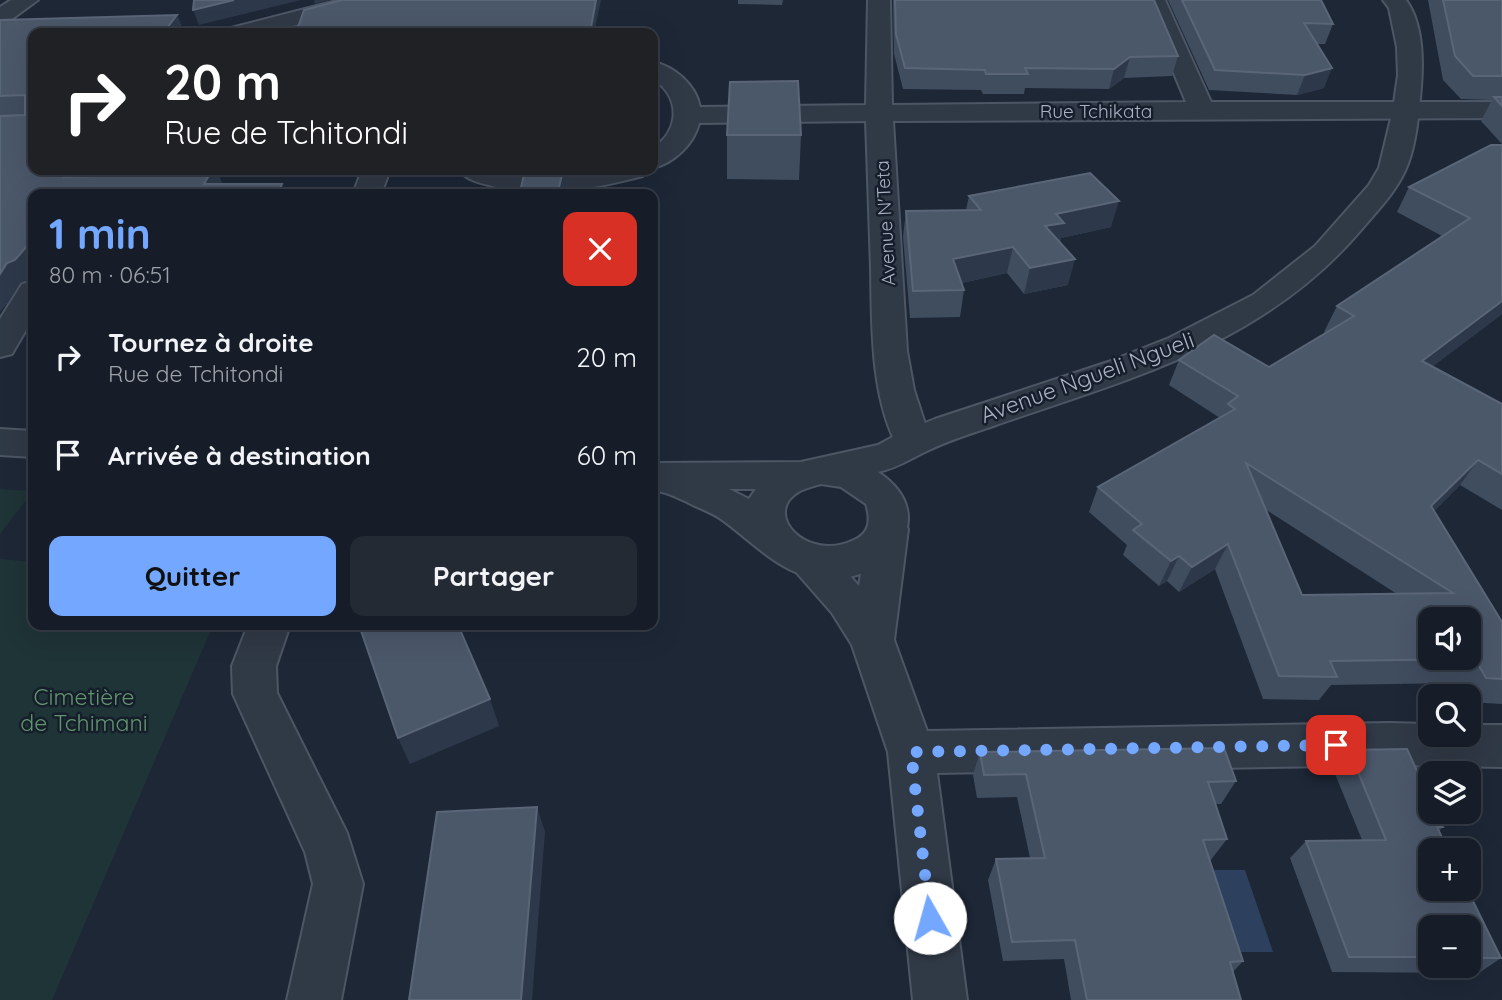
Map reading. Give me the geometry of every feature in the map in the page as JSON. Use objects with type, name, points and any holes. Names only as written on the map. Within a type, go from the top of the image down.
[{"type":"street","points":[[0,17],[26,0]]},
{"type":"street","points":[[258,28],[367,0]]},
{"type":"street","name":"Avenue N'Teta","points":[[879,0],[879,112],[890,351],[897,390],[900,450]]},
{"type":"street","points":[[1154,0],[1202,110]]},
{"type":"street","name":"Avenue Ngueli Ngueli","points":[[661,478],[807,472],[900,450],[1181,346],[1264,302],[1303,274],[1326,252],[1381,189],[1393,168],[1406,110],[1410,75],[1409,47],[1400,8],[1394,0]]},
{"type":"street","points":[[658,73],[683,92],[689,115],[684,135],[658,157]]},
{"type":"street","name":"Rue Tchikata","points":[[689,115],[1502,110]]},
{"type":"street","points":[[491,175],[516,182],[557,184],[598,180],[615,175]]},
{"type":"street","points":[[0,346],[28,299]]},
{"type":"street","points":[[0,442],[28,444]]},
{"type":"street","points":[[872,640],[900,450]]},
{"type":"street","points":[[842,471],[864,480],[880,494],[888,520],[878,546],[860,559],[836,564],[811,562],[788,552],[772,537],[765,519],[767,500],[778,485],[807,472],[842,471]]},
{"type":"street","name":"Avenue Ngueli Ngueli","points":[[661,478],[732,508],[772,537]]},
{"type":"street","points":[[811,562],[847,601],[872,640],[911,752],[940,1000]]},
{"type":"street","points":[[267,630],[254,666],[255,694],[329,850],[338,884],[314,1000]]},
{"type":"street","points":[[911,752],[1390,744],[1502,746]]},
{"type":"green space","points":[[0,489],[28,491],[28,498],[0,534]]},
{"type":"green space","name":"Cimetière de Tchimani","points":[[0,559],[28,562],[28,630],[211,630],[52,1000],[0,1000]]},
{"type":"water","points":[[1209,870],[1245,870],[1273,952],[1235,952]]},
{"type":"building","points":[[194,0],[234,0],[193,10]]},
{"type":"building","points":[[342,0],[596,0],[591,28],[298,28],[304,10]]},
{"type":"building","points":[[895,0],[1154,0],[1178,56],[1130,57],[1114,69],[1025,68],[1028,74],[905,68],[896,34]]},
{"type":"building","points":[[1182,0],[1321,0],[1333,24],[1304,23],[1332,68],[1305,75],[1215,70]]},
{"type":"building","points":[[1443,0],[1502,0],[1502,76],[1473,76],[1455,56]]},
{"type":"building","points":[[177,15],[167,28],[28,28],[28,175],[209,175],[204,184],[282,184],[280,189],[28,189],[28,245],[15,260],[7,263],[0,274],[0,116],[25,115],[25,95],[0,96],[0,20]]},
{"type":"building","points":[[798,81],[801,135],[727,135],[730,82]]},
{"type":"building","points":[[1494,97],[1502,97],[1502,106]]},
{"type":"building","points":[[1491,145],[1502,145],[1502,301],[1422,361],[1502,404],[1502,474],[1478,460],[1431,506],[1502,622],[1502,679],[1486,678],[1481,669],[1481,607],[1418,607],[1418,660],[1330,661],[1337,677],[1279,676],[1228,544],[1192,567],[1179,556],[1171,561],[1133,530],[1142,524],[1098,487],[1235,409],[1228,404],[1238,396],[1179,360],[1214,335],[1269,367],[1354,316],[1337,306],[1470,218],[1409,187]],"holes":[[[1246,463],[1453,593],[1302,595]]]},
{"type":"building","points":[[1090,173],[1119,201],[1056,214],[1064,223],[1045,226],[1075,259],[1030,268],[1013,247],[953,259],[964,290],[913,291],[906,211],[981,210],[969,196]]},
{"type":"building","points":[[524,175],[562,175],[559,189],[521,189]]},
{"type":"building","points":[[361,630],[460,630],[490,699],[398,738]]},
{"type":"building","points":[[1224,748],[1236,781],[1208,782],[1227,839],[1203,840],[1243,961],[1230,962],[1241,1000],[1087,1000],[1075,940],[1012,942],[996,859],[1045,858],[1026,774],[984,775],[980,752]]},
{"type":"building","points":[[1407,749],[1418,773],[1418,824],[1442,824],[1443,827],[1437,827],[1442,838],[1418,838],[1418,901],[1473,901],[1480,915],[1418,915],[1418,957],[1349,957],[1306,841],[1386,840],[1349,750]]},
{"type":"building","points":[[537,807],[521,1000],[409,1000],[437,812]]},
{"type":"building","points":[[1481,917],[1501,958],[1481,958]]},
{"type":"route","points":[[930,918],[911,752],[1336,745]]}]
